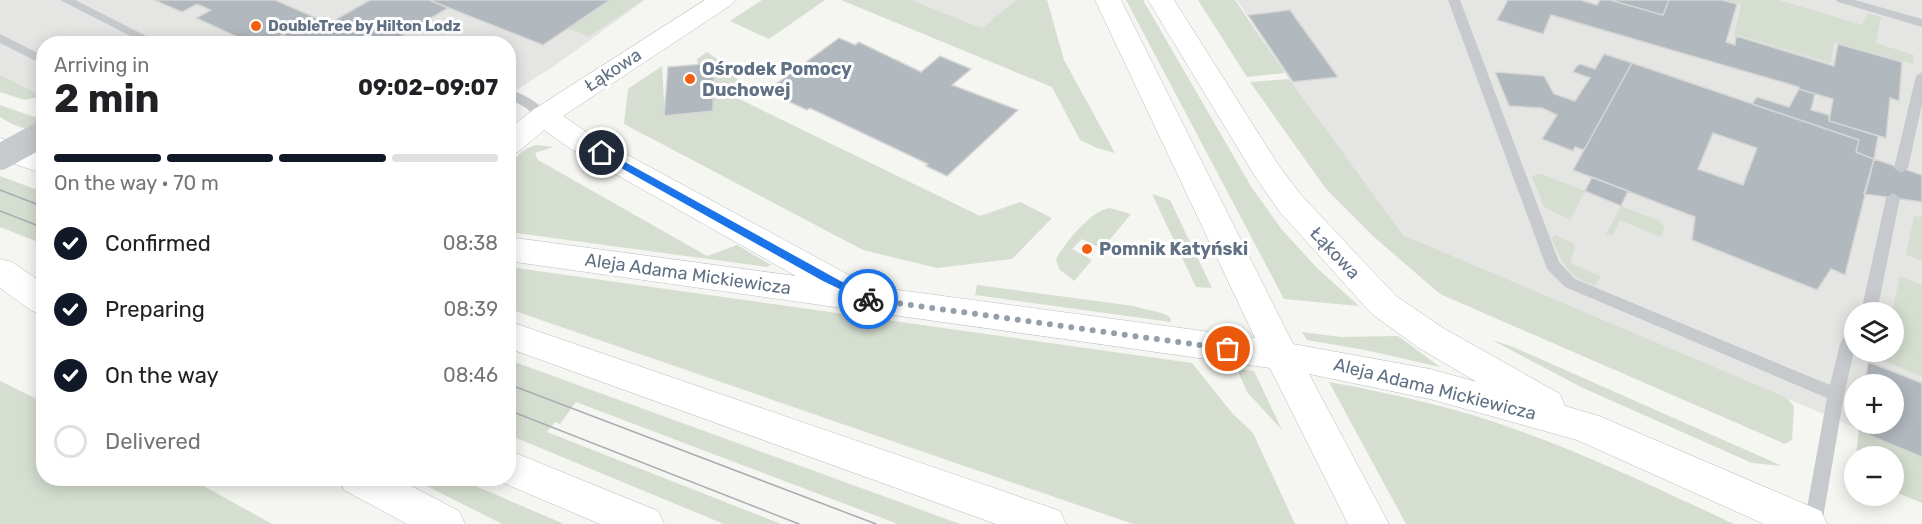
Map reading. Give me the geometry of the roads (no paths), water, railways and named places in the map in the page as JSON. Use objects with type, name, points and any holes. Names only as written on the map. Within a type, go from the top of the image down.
[{"type":"street","name":"Łąkowa","points":[[516,138],[543,116],[722,0]]},
{"type":"street","points":[[1108,0],[1153,88],[1170,128],[1282,357],[1369,524]]},
{"type":"street","name":"Łąkowa","points":[[1161,0],[1268,173],[1290,203],[1328,247],[1384,305],[1447,348],[1586,427]]},
{"type":"street","points":[[543,116],[581,142],[864,298]]},
{"type":"street","points":[[0,157],[36,137]]},
{"type":"street","points":[[0,148],[36,161]]},
{"type":"street","name":"Aleja Adama Mickiewicza","points":[[516,250],[1318,361],[1409,380],[1586,427],[1807,524]]},
{"type":"street","points":[[0,258],[36,271]]},
{"type":"street","points":[[0,270],[36,296]]},
{"type":"street","points":[[516,337],[1046,524]]},
{"type":"street","points":[[516,470],[644,524]]},
{"type":"street","points":[[373,486],[445,524]]},
{"type":"lane","points":[[66,0],[140,36]]},
{"type":"lane","points":[[1454,0],[1552,265],[1559,275],[1569,283],[1836,394]]},
{"type":"lane","points":[[1842,0],[1922,23]]},
{"type":"lane","points":[[0,38],[36,57]]},
{"type":"lane","points":[[1901,168],[1922,76]]},
{"type":"lane","points":[[516,97],[531,105],[543,116]]},
{"type":"lane","points":[[1871,302],[1893,198]]},
{"type":"lane","points":[[1813,524],[1844,361]]},
{"type":"tram line","points":[[0,190],[36,204]]},
{"type":"tram line","points":[[0,211],[36,225]]},
{"type":"tram line","points":[[516,387],[876,524]]},
{"type":"tram line","points":[[516,413],[799,524]]},
{"type":"place","name":"DoubleTree by Hilton Lodz","points":[[256,26]]},
{"type":"place","name":"Ośrodek Pomocy Duchowej","points":[[690,79]]},
{"type":"place","name":"Pomnik Katyński","points":[[1087,249]]}]
